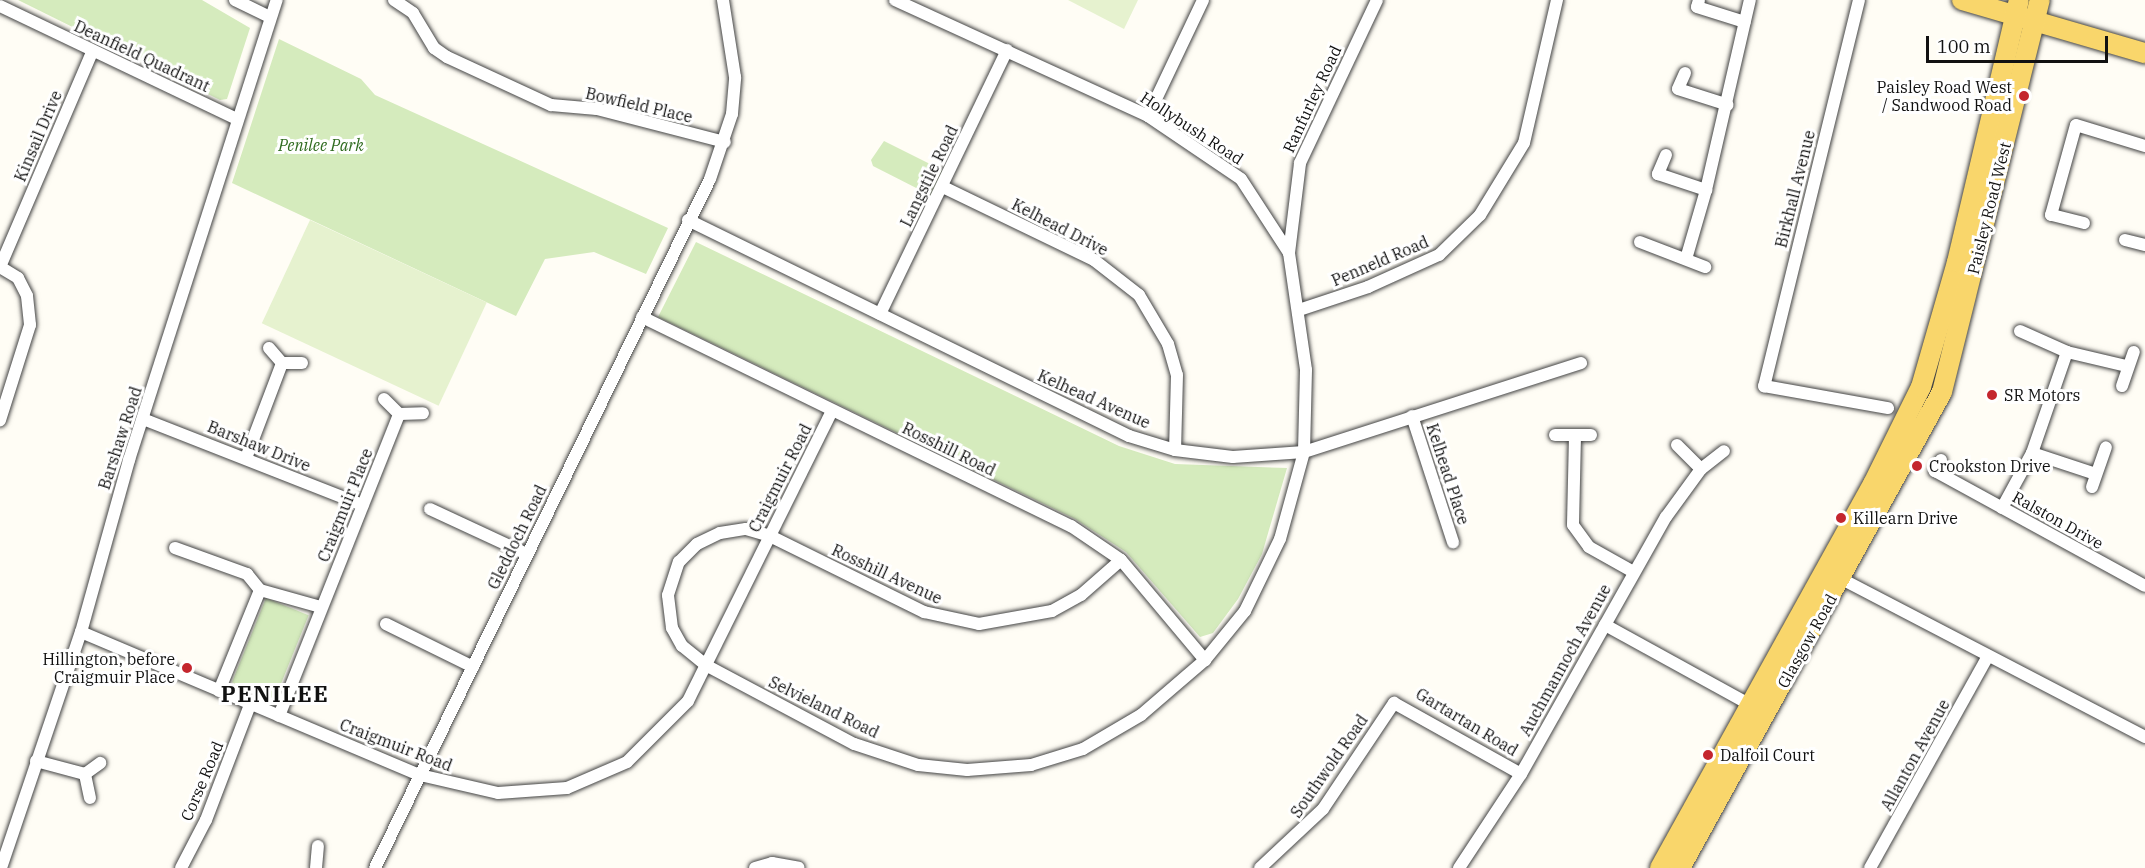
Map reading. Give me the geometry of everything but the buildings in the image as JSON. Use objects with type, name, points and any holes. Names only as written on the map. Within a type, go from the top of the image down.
[{"type":"main road","points":[[1962,0],[2017,9],[2035,23],[2145,53]]},
{"type":"main road","name":"Paisley Road West","points":[[1909,412],[1950,326],[2040,0]]},
{"type":"main road","name":"Paisley Road West","points":[[1933,414],[2017,9]]},
{"type":"main road","name":"Glasgow Road","points":[[1833,575],[1909,412]]},
{"type":"main road","name":"Glasgow Road","points":[[1660,868],[1758,710],[1833,575],[1933,414]]},
{"type":"main road","name":"Glasgow Road","points":[[1680,868],[1758,710]]},
{"type":"street","points":[[235,0],[270,17]]},
{"type":"street","name":"Barshaw Road","points":[[1,868],[81,632],[143,419],[237,119],[277,0]]},
{"type":"street","name":"Bowfield Place","points":[[394,0],[413,13],[434,48],[447,57],[551,105],[597,108],[725,142]]},
{"type":"street","name":"Gleddoch Road","points":[[375,868],[725,142],[735,77],[723,0]]},
{"type":"street","name":"Hollybush Road","points":[[895,0],[1148,116],[1241,179],[1289,253],[1306,370],[1304,452]]},
{"type":"street","points":[[1148,116],[1203,0]]},
{"type":"street","name":"Ranfurley Road","points":[[1289,253],[1300,163],[1377,0]]},
{"type":"street","name":"Penneld Road","points":[[1299,310],[1368,287],[1439,255],[1480,215],[1524,143],[1557,0]]},
{"type":"street","points":[[1699,0],[1697,7],[1744,22]]},
{"type":"street","points":[[1686,259],[1728,105],[1750,0]]},
{"type":"street","name":"Birkhall Avenue","points":[[1858,0],[1764,386],[1888,408]]},
{"type":"street","name":"Deanfield Quadrant","points":[[0,6],[92,52],[237,119]]},
{"type":"street","name":"Langstile Road","points":[[880,314],[1007,50]]},
{"type":"street","name":"Kinsail Drive","points":[[0,267],[92,52]]},
{"type":"street","points":[[1685,73],[1678,89],[1728,105]]},
{"type":"street","points":[[2084,223],[2051,215],[2076,124],[2145,146]]},
{"type":"street","points":[[1666,155],[1658,174],[1706,190]]},
{"type":"street","name":"Kelhead Drive","points":[[943,187],[1094,260],[1139,295],[1168,344],[1178,375],[1175,450]]},
{"type":"street","name":"Kelhead Avenue","points":[[688,220],[1129,436],[1175,450],[1233,457],[1304,452],[1581,363]]},
{"type":"street","points":[[2125,240],[2145,245]]},
{"type":"street","points":[[1641,242],[1705,267]]},
{"type":"street","points":[[0,267],[18,278],[27,296],[30,325],[0,420]]},
{"type":"street","name":"Rosshill Road","points":[[642,317],[1071,526],[1121,560],[1205,660]]},
{"type":"street","points":[[2020,331],[2067,352],[2126,366]]},
{"type":"street","points":[[269,348],[282,363],[302,363]]},
{"type":"street","points":[[2002,508],[2032,453],[2067,352]]},
{"type":"street","points":[[2122,386],[2126,366],[2134,352]]},
{"type":"street","points":[[246,458],[282,363]]},
{"type":"street","points":[[384,399],[399,414],[423,413]]},
{"type":"street","name":"Craigmuir Road","points":[[81,632],[420,775],[498,793],[567,788],[595,778],[627,762],[662,732],[707,666],[832,411]]},
{"type":"street","name":"Craigmuir Place","points":[[279,716],[399,414]]},
{"type":"street","name":"Kelhead Place","points":[[1412,416],[1453,542]]},
{"type":"street","name":"Barshaw Drive","points":[[143,419],[363,506]]},
{"type":"street","points":[[1555,435],[1591,435]]},
{"type":"street","points":[[1575,436],[1573,525],[1589,547],[1632,571]]},
{"type":"street","points":[[1677,445],[1701,469]]},
{"type":"street","points":[[2092,487],[2106,447]]},
{"type":"street","name":"Selvieland Road","points":[[707,666],[854,744],[918,765],[967,770],[1031,765],[1083,749],[1141,715],[1205,660],[1245,611],[1280,539],[1304,452]]},
{"type":"street","name":"Auchmannoch Avenue","points":[[1459,868],[1521,774],[1605,625],[1632,571],[1701,469],[1724,452]]},
{"type":"street","points":[[2032,453],[2096,474]]},
{"type":"street","name":"Ralston Drive","points":[[1941,460],[1935,471],[2145,586]]},
{"type":"street","points":[[430,509],[527,554]]},
{"type":"street","name":"Rosshill Avenue","points":[[707,666],[682,646],[668,614],[680,562],[697,544],[720,533],[746,529],[770,536],[924,612],[979,624],[1052,611],[1081,595],[1121,560]]},
{"type":"street","points":[[175,548],[247,574],[260,590],[321,607]]},
{"type":"street","points":[[1833,575],[1987,658],[2145,737]]},
{"type":"street","points":[[219,691],[260,590]]},
{"type":"street","points":[[386,624],[473,667]]},
{"type":"street","points":[[1605,625],[1758,710]]},
{"type":"street","name":"Allanton Avenue","points":[[1870,868],[1987,658]]},
{"type":"street","name":"Gartartan Road","points":[[1394,703],[1521,774]]},
{"type":"street","name":"Southwold Road","points":[[1260,868],[1323,809],[1394,703]]},
{"type":"street","name":"Corse Road","points":[[181,868],[206,820],[250,705]]},
{"type":"street","points":[[36,761],[85,774]]},
{"type":"street","points":[[85,774],[100,763]]},
{"type":"street","points":[[85,774],[90,798]]},
{"type":"street","points":[[316,868],[318,846]]},
{"type":"street","points":[[755,868],[772,863],[799,868]]},
{"type":"green space","points":[[18,0],[202,0],[250,28],[227,99],[220,100]]},
{"type":"green space","points":[[1068,0],[1138,0],[1124,29]]},
{"type":"green space","name":"Penilee Park","points":[[279,39],[361,79],[375,95],[668,228],[646,274],[594,252],[545,259],[516,316],[232,183]]},
{"type":"green space","points":[[884,141],[944,171],[932,196],[873,166],[871,160]]},
{"type":"green space","points":[[310,220],[487,302],[439,406],[262,323]]},
{"type":"green space","points":[[696,242],[1119,446],[1175,464],[1287,468],[1262,554],[1238,599],[1213,633],[1200,637],[1126,552],[1075,519],[658,317]]},
{"type":"green space","points":[[266,598],[309,615],[275,700],[232,682]]},
{"type":"place","name":"Paisley Road West / Sandwood Road","points":[[2024,96]]},
{"type":"place","name":"SR Motors","points":[[1992,395]]},
{"type":"place","name":"Crookston Drive","points":[[1917,466]]},
{"type":"place","name":"Killearn Drive","points":[[1841,518]]},
{"type":"place","name":"Hillington, before Craigmuir Place","points":[[187,668]]},
{"type":"place","name":"Dalfoil Court","points":[[1708,755]]},
{"type":"district","name":"PENILEE","points":[[275,694]]}]
